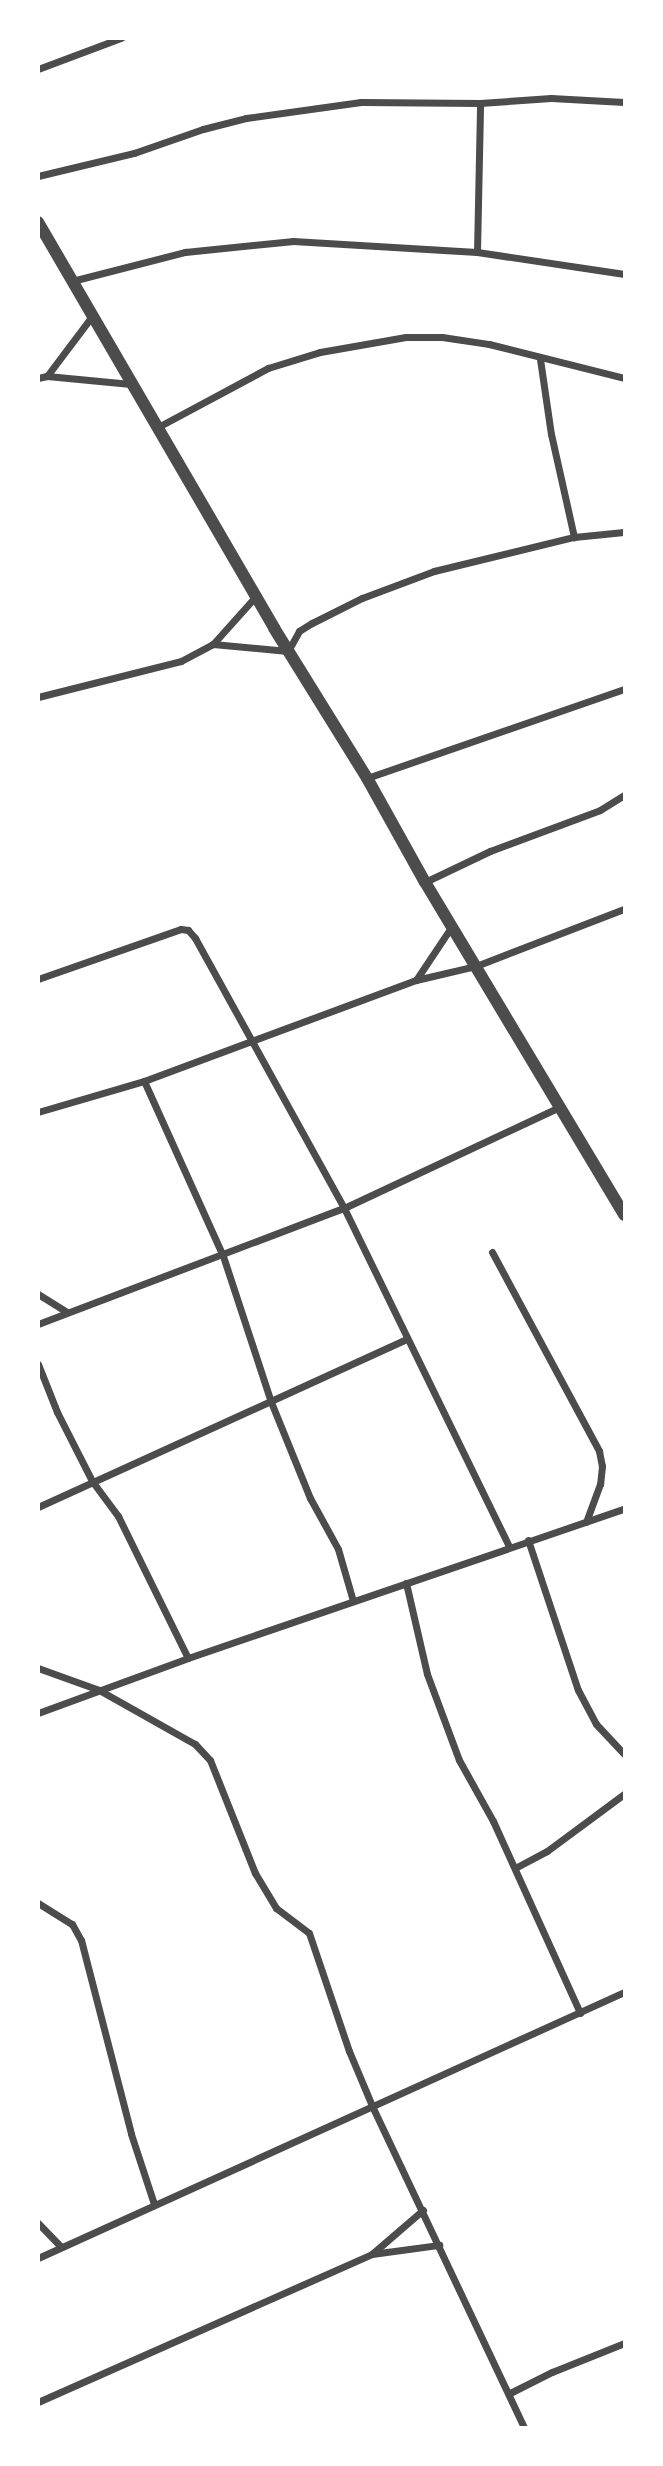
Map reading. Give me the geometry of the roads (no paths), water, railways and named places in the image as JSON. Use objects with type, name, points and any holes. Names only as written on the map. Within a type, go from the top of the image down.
[{"type":"street","points":[[38,69],[121,38]]},
{"type":"street","points":[[38,176],[134,153],[203,129],[246,118],[361,102],[480,103],[551,98],[625,102]]},
{"type":"street","points":[[477,252],[480,103]]},
{"type":"street","points":[[38,222],[288,651],[367,778],[425,882],[625,1215]]},
{"type":"street","points":[[71,281],[185,252],[293,241],[477,252],[625,274]]},
{"type":"street","points":[[43,377],[92,316]]},
{"type":"street","points":[[158,427],[268,368],[320,352],[406,337],[442,337],[489,344],[540,359],[625,378]]},
{"type":"street","points":[[540,359],[551,434],[574,537]]},
{"type":"street","points":[[43,377],[132,384]]},
{"type":"street","points":[[288,651],[299,631],[362,598],[434,571],[574,537],[625,532]]},
{"type":"street","points":[[38,697],[158,669],[181,661],[213,643],[256,595]]},
{"type":"street","points":[[213,643],[288,651]]},
{"type":"street","points":[[367,778],[625,689]]},
{"type":"street","points":[[425,882],[490,851],[600,810],[625,795]]},
{"type":"street","points":[[38,1112],[144,1081],[416,980],[477,966],[625,909]]},
{"type":"street","points":[[416,980],[452,926]]},
{"type":"street","points":[[38,979],[181,929],[188,930],[344,1208],[509,1546]]},
{"type":"street","points":[[144,1081],[223,1256],[271,1402],[310,1497],[338,1549],[353,1601]]},
{"type":"street","points":[[38,1324],[344,1208],[560,1107]]},
{"type":"street","points":[[492,1252],[599,1451],[602,1466],[600,1484],[586,1522]]},
{"type":"street","points":[[38,1294],[67,1312]]},
{"type":"street","points":[[38,1507],[406,1339]]},
{"type":"street","points":[[38,1364],[57,1412],[92,1481],[118,1517],[188,1658]]},
{"type":"street","points":[[38,1713],[509,1546],[625,1509]]},
{"type":"street","points":[[528,1540],[578,1690],[596,1724],[625,1754]]},
{"type":"street","points":[[406,1583],[427,1674],[459,1760],[515,1868],[580,2012]]},
{"type":"street","points":[[38,1668],[99,1690],[195,1744],[210,1760],[255,1873],[276,1908],[309,1933],[344,2040],[373,2108],[524,2427]]},
{"type":"street","points":[[515,1868],[547,1851],[625,1794]]},
{"type":"street","points":[[38,1903],[72,1924],[81,1940],[131,2134],[154,2204]]},
{"type":"street","points":[[38,2258],[625,1992]]},
{"type":"street","points":[[372,2254],[422,2210]]},
{"type":"street","points":[[38,2223],[61,2247]]},
{"type":"street","points":[[38,2402],[372,2254],[439,2245]]},
{"type":"street","points":[[510,2393],[552,2372],[625,2343]]}]
